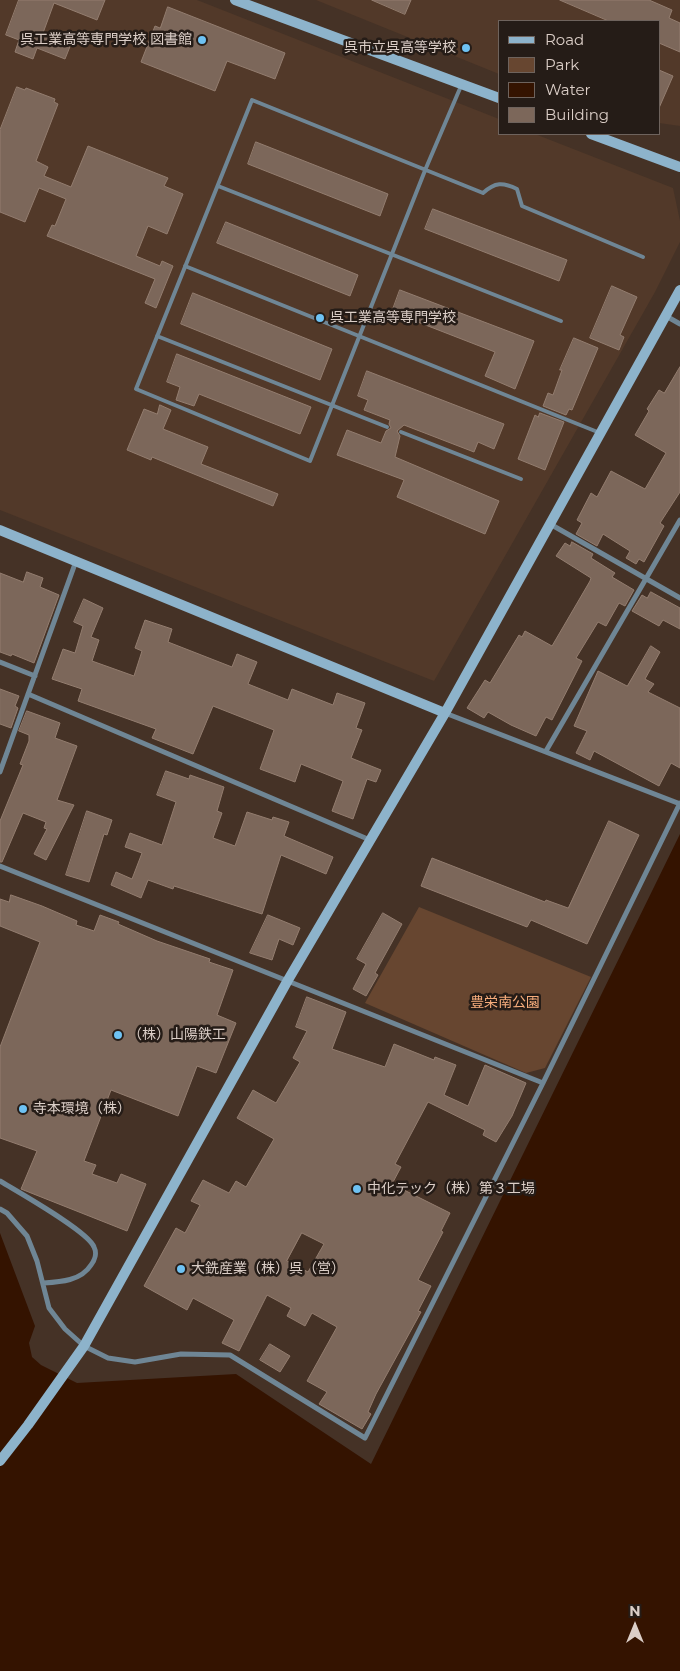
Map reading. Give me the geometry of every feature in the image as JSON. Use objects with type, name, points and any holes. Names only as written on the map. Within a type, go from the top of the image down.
[{"type":"street","points":[[235,0],[498,98]]},
{"type":"street","points":[[594,135],[680,167]]},
{"type":"street","points":[[0,1461],[84,1346],[288,980],[444,712],[680,290]]},
{"type":"street","points":[[666,316],[680,324]]},
{"type":"street","points":[[546,751],[680,520]]},
{"type":"street","points":[[550,524],[680,598]]},
{"type":"street","points":[[0,530],[444,712],[680,804],[365,1438],[230,1355],[180,1354],[135,1362],[108,1358],[84,1346],[65,1329],[50,1308],[37,1261],[27,1236],[7,1213],[0,1209]]},
{"type":"street","points":[[0,772],[77,560]]},
{"type":"street","points":[[0,662],[35,676]]},
{"type":"street","points":[[28,694],[370,840]]},
{"type":"street","points":[[0,866],[543,1083]]},
{"type":"street","points":[[0,1181],[79,1231],[94,1247],[96,1256],[87,1271],[65,1282],[43,1283]]},
{"type":"lane","points":[[462,84],[426,168],[310,461],[136,389],[252,100],[426,168],[483,193],[492,185],[506,184],[517,189],[522,206],[643,257]]},
{"type":"lane","points":[[218,186],[561,321]]},
{"type":"lane","points":[[185,266],[600,433]]},
{"type":"lane","points":[[157,336],[387,427]]},
{"type":"lane","points":[[401,432],[521,479]]},
{"type":"shaded area","name":"呉工業高等専門学校","points":[[0,0],[197,0],[498,119],[498,135],[538,135],[673,188],[680,221],[680,242],[655,292],[434,681],[0,510]]},
{"type":"shaded area","name":"呉市立呉高等学校","points":[[316,0],[680,0],[680,126],[660,123],[660,20],[498,20],[498,74]]},
{"type":"green space","name":"豊栄南公園","points":[[419,907],[591,977],[545,1068],[526,1073],[365,1003]]},
{"type":"water","points":[[680,834],[680,1671],[0,1671],[0,1233],[35,1326],[29,1343],[32,1357],[41,1365],[77,1383],[236,1374],[371,1464]]},
{"type":"building","points":[[19,0],[105,0],[97,20],[54,3],[43,33],[71,44],[65,59],[37,48],[33,59],[15,52],[19,40],[6,35]]},
{"type":"building","points":[[372,0],[411,0],[405,14]]},
{"type":"building","points":[[560,0],[649,0],[672,10],[669,18],[680,23],[680,52],[660,43],[660,20],[607,20]]},
{"type":"building","name":"呉工業高等専門学校 図書館","points":[[168,7],[285,53],[275,79],[227,61],[215,91],[141,62],[155,26],[160,28]]},
{"type":"building","points":[[660,70],[673,76],[660,106]]},
{"type":"building","points":[[17,87],[25,90],[26,88],[55,99],[54,102],[58,104],[36,161],[48,167],[44,176],[71,187],[88,146],[168,178],[164,186],[183,194],[167,234],[148,226],[136,256],[160,266],[162,261],[173,266],[156,308],[145,303],[155,279],[47,236],[52,225],[55,226],[66,199],[39,188],[25,222],[0,212],[0,130]]},
{"type":"building","points":[[256,142],[388,194],[380,216],[248,164]]},
{"type":"building","points":[[433,209],[567,260],[559,281],[425,229]]},
{"type":"building","points":[[226,222],[358,275],[350,296],[217,243]]},
{"type":"building","points":[[612,286],[637,297],[620,335],[624,337],[619,350],[590,338]]},
{"type":"building","points":[[400,290],[534,341],[515,389],[485,376],[495,352],[392,312]]},
{"type":"building","points":[[193,293],[332,349],[320,380],[181,324]]},
{"type":"building","points":[[574,338],[598,348],[572,410],[569,409],[566,415],[543,406],[548,393],[553,395],[562,370],[560,370]]},
{"type":"building","points":[[177,354],[311,407],[300,434],[199,394],[194,406],[176,400],[180,387],[167,382]]},
{"type":"building","points":[[680,367],[680,492],[660,523],[664,526],[644,562],[639,559],[636,564],[626,558],[630,551],[603,534],[597,546],[576,534],[582,523],[577,520],[591,493],[597,497],[611,471],[645,489],[666,453],[635,435],[649,411],[647,409],[659,390],[664,393]]},
{"type":"building","points":[[367,371],[504,424],[494,449],[478,442],[474,452],[404,425],[397,431],[400,436],[395,457],[499,501],[485,534],[397,497],[404,480],[337,455],[347,430],[381,443],[386,431],[391,428],[390,420],[364,410],[368,400],[358,396]]},
{"type":"building","points":[[160,405],[171,410],[163,429],[208,447],[201,464],[278,494],[273,506],[152,457],[151,460],[127,450],[144,409],[157,414]]},
{"type":"building","points":[[540,413],[564,422],[545,470],[518,459],[535,415],[538,417]]},
{"type":"building","points":[[572,542],[593,554],[591,558],[615,573],[612,577],[634,590],[625,606],[619,603],[606,626],[598,622],[576,658],[582,661],[552,720],[546,717],[536,736],[488,712],[484,718],[467,708],[485,680],[490,683],[519,635],[522,637],[525,631],[552,646],[591,578],[556,556],[565,543],[570,546]]},
{"type":"building","points":[[27,572],[43,578],[40,587],[59,595],[34,663],[12,654],[11,656],[0,652],[0,573],[23,582]]},
{"type":"building","points":[[651,592],[680,608],[680,629],[663,620],[659,626],[632,611],[642,595],[647,598]]},
{"type":"building","points":[[84,599],[103,608],[91,637],[99,640],[92,661],[134,676],[142,651],[135,648],[145,620],[172,629],[168,642],[232,667],[237,654],[257,662],[248,684],[288,700],[292,689],[333,705],[337,693],[365,703],[356,728],[362,730],[351,758],[381,770],[376,782],[367,779],[353,819],[332,811],[343,781],[301,764],[295,782],[260,769],[274,730],[213,706],[193,754],[152,738],[156,729],[78,701],[82,689],[52,679],[63,649],[75,653],[83,626],[74,622]]},
{"type":"building","points":[[651,646],[660,652],[645,679],[654,684],[648,692],[680,708],[680,768],[671,763],[659,786],[594,751],[590,760],[576,753],[587,731],[574,726],[598,671],[627,686]]},
{"type":"building","points":[[0,689],[19,696],[15,706],[18,708],[11,728],[0,724]]},
{"type":"building","points":[[27,711],[60,723],[55,738],[77,746],[57,800],[74,805],[46,860],[34,854],[47,829],[44,828],[46,822],[23,813],[2,862],[0,862],[0,821],[23,765],[20,764],[29,741],[29,735],[19,731]]},
{"type":"building","points":[[166,771],[189,779],[190,775],[224,787],[217,811],[222,813],[213,838],[235,846],[247,812],[272,820],[273,817],[289,822],[284,836],[333,857],[326,874],[281,855],[262,914],[174,886],[173,889],[148,880],[141,898],[111,885],[116,872],[132,879],[142,853],[125,847],[130,833],[162,845],[176,802],[157,795]]},
{"type":"building","points":[[87,811],[112,820],[107,835],[104,834],[89,882],[66,875]]},
{"type":"building","points":[[609,821],[639,835],[587,944],[531,920],[527,927],[421,886],[432,858],[545,902],[546,900],[568,908]]},
{"type":"building","points":[[11,895],[77,921],[76,925],[94,931],[100,915],[119,922],[118,924],[157,941],[210,959],[209,962],[233,970],[217,1015],[236,1023],[216,1073],[197,1066],[178,1116],[111,1090],[84,1161],[96,1165],[92,1174],[117,1183],[121,1174],[146,1184],[127,1231],[21,1189],[37,1151],[0,1138],[0,1047],[40,942],[0,926],[0,899],[9,902]]},
{"type":"building","points":[[383,913],[402,924],[375,973],[378,975],[366,996],[353,989],[366,964],[357,959]]},
{"type":"building","points":[[268,915],[300,928],[293,945],[279,939],[272,960],[250,953]]},
{"type":"building","points":[[307,997],[346,1012],[332,1049],[385,1067],[394,1044],[434,1060],[435,1057],[456,1065],[444,1095],[468,1106],[485,1065],[526,1083],[512,1116],[496,1142],[483,1135],[485,1130],[428,1102],[395,1164],[401,1167],[392,1184],[450,1213],[441,1231],[443,1232],[418,1280],[431,1286],[418,1311],[421,1312],[376,1394],[368,1412],[371,1414],[362,1429],[319,1404],[327,1392],[307,1381],[337,1327],[312,1313],[305,1326],[287,1316],[291,1308],[267,1295],[239,1351],[222,1343],[234,1320],[193,1298],[187,1310],[144,1286],[176,1228],[185,1233],[200,1205],[191,1201],[203,1180],[229,1193],[236,1181],[246,1187],[274,1139],[237,1118],[253,1090],[276,1103],[300,1062],[293,1058],[307,1031],[296,1027]],"holes":[[[302,1233],[324,1244],[308,1272],[287,1261]]]},
{"type":"building","points":[[270,1344],[290,1356],[280,1372],[260,1360]]},
{"type":"place","name":"呉工業高等専門学校 図書館","points":[[202,40]]},
{"type":"place","name":"呉市立呉高等学校","points":[[466,48]]},
{"type":"place","name":"呉工業高等専門学校","points":[[320,318]]},
{"type":"place","name":"（株）山陽鉄工","points":[[118,1035]]},
{"type":"place","name":"寺本環境（株）","points":[[23,1109]]},
{"type":"place","name":"中化テック（株）第３工場","points":[[357,1189]]},
{"type":"place","name":"大銑産業（株）呉（営）","points":[[181,1269]]}]
